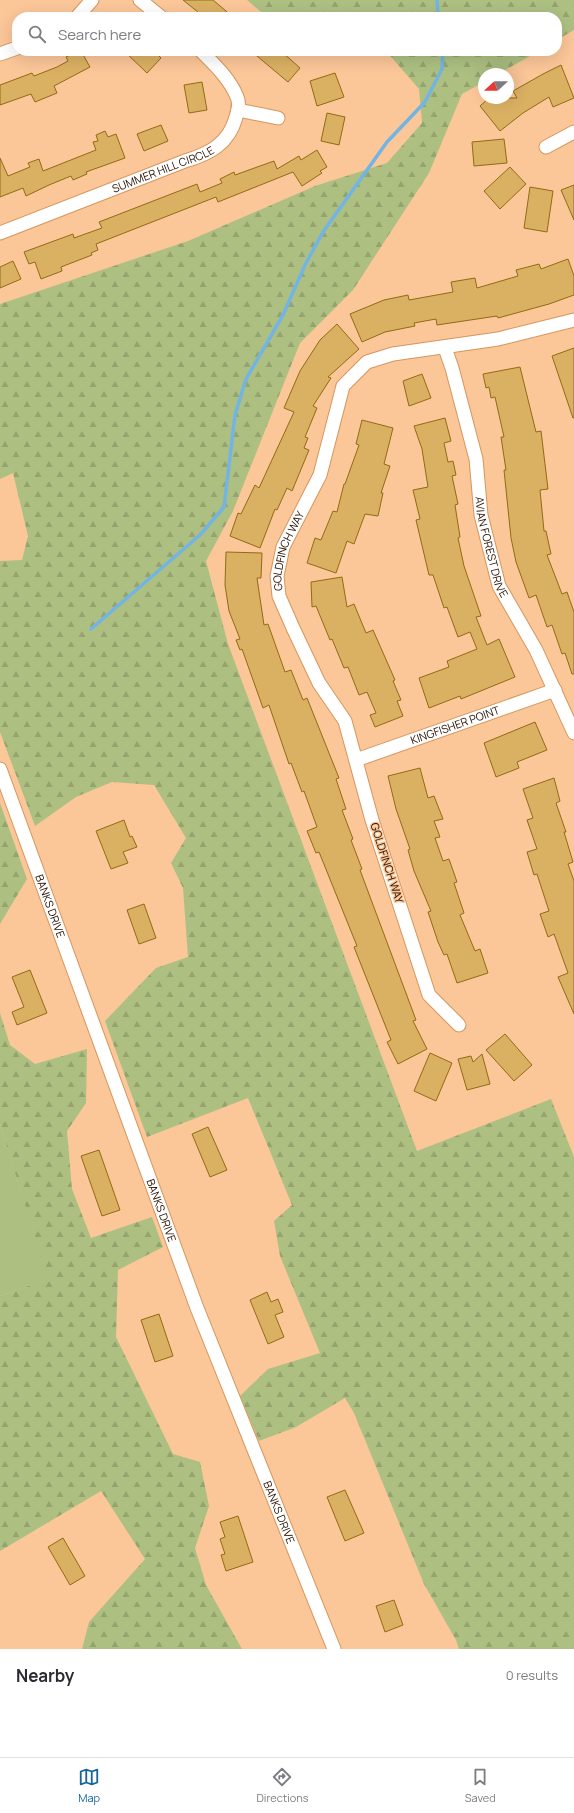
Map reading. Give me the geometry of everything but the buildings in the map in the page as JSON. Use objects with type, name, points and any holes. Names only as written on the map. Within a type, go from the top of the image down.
[{"type":"street","points":[[81,12],[92,0]]},
{"type":"street","points":[[140,0],[155,12]]},
{"type":"street","points":[[0,54],[12,50]]},
{"type":"street","name":"SUMMER HILL CIRCLE","points":[[0,233],[185,161],[205,155],[218,147],[232,129],[239,105],[234,90],[214,63],[206,56]]},
{"type":"street","points":[[238,110],[278,118]]},
{"type":"street","points":[[546,147],[574,132]]},
{"type":"street","name":"GOLDFINCH WAY","points":[[459,1025],[429,995],[372,820],[345,721],[319,683],[279,596],[277,576],[283,547],[320,475],[343,386],[367,362],[393,354],[445,348],[498,339],[574,320]]},
{"type":"street","name":"AVIAN FOREST DRIVE","points":[[445,348],[452,368],[476,460],[481,515],[499,586],[536,650],[574,733]]},
{"type":"street","name":"KINGFISHER POINT","points":[[356,760],[555,690]]},
{"type":"street","name":"BANKS DRIVE","points":[[0,768],[197,1308],[334,1649]]},
{"type":"green space","points":[[247,0],[574,0],[574,30],[562,37],[562,12],[261,12]]},
{"type":"green space","points":[[390,56],[530,56],[509,68],[478,68],[478,85],[462,94],[429,173],[353,290],[300,343],[233,511],[206,561],[228,644],[417,1151],[551,1099],[574,1157],[574,1649],[459,1649],[456,1640],[424,1584],[354,1413],[345,1398],[296,1427],[259,1441],[240,1396],[268,1369],[320,1353],[280,1256],[274,1221],[292,1205],[248,1098],[147,1137],[105,1021],[156,968],[188,957],[183,888],[171,863],[186,838],[154,785],[112,782],[76,797],[35,826],[0,732],[0,561],[22,560],[28,536],[13,473],[0,479],[0,304],[188,241],[315,186],[387,163],[422,123],[419,89]]},
{"type":"green space","points":[[0,803],[27,879],[0,924]]},
{"type":"green space","points":[[0,1013],[10,1045],[35,1064],[87,1049],[86,1103],[67,1131],[72,1189],[91,1238],[152,1217],[163,1247],[118,1270],[116,1337],[173,1454],[200,1462],[209,1506],[195,1548],[206,1585],[242,1649],[82,1649],[89,1622],[145,1559],[101,1491],[0,1551],[0,1296],[47,1279],[0,1124]]},
{"type":"green space","points":[[0,1124],[48,1279],[0,1296]]},
{"type":"waterway","points":[[437,0],[438,12]]},
{"type":"waterway","points":[[91,629],[200,535],[224,507],[235,415],[246,379],[283,315],[305,265],[323,232],[387,142],[425,102],[442,69],[443,56]]}]
